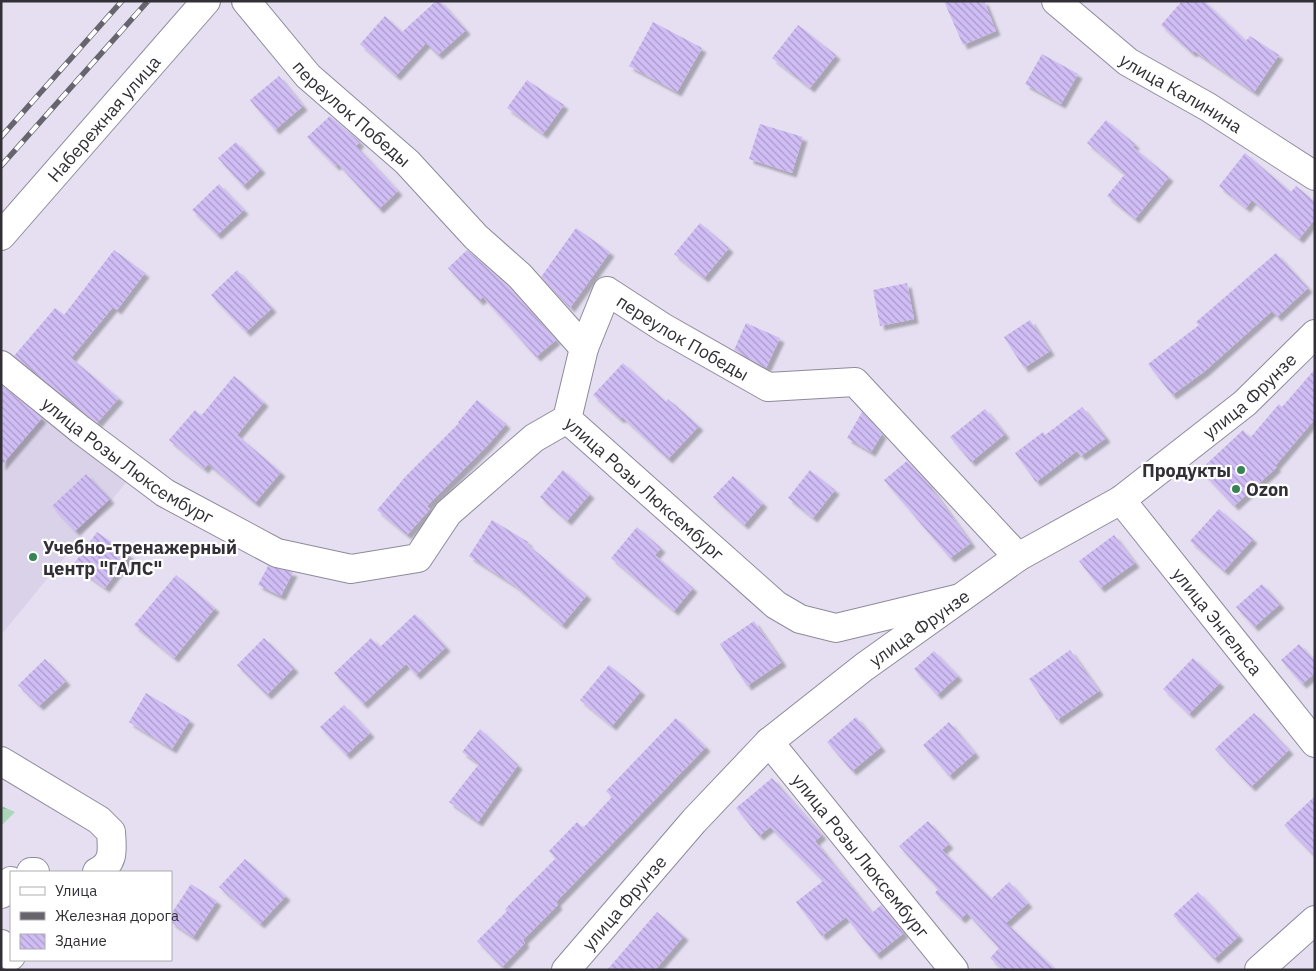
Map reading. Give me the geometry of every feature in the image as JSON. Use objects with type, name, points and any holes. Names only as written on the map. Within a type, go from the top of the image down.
[{"type":"street","name":"Набережная улица","points":[[1,236],[206,1]]},
{"type":"street","name":"переулок Победы","points":[[246,1],[308,76],[407,162],[476,236],[520,276],[584,348],[607,291],[664,328],[768,387],[855,382],[1018,557]]},
{"type":"street","name":"улица Калинина","points":[[1056,1],[1128,62],[1208,107],[1315,176]]},
{"type":"street","name":"улица Фрунзе","points":[[566,970],[694,821],[770,742],[864,667],[1018,557],[1121,500],[1245,402],[1315,334]]},
{"type":"street","points":[[567,419],[584,348]]},
{"type":"street","name":"улица Розы Люксембург","points":[[1,365],[81,430],[165,493],[277,553],[351,569],[418,558],[448,513],[534,438],[567,419],[776,605],[800,619],[836,628],[960,598]]},
{"type":"street","name":"улица Энгельса","points":[[1121,500],[1315,744]]},
{"type":"street","name":"улица Розы Люксембург","points":[[770,742],[954,970]]},
{"type":"street","points":[[1,761],[99,820],[111,832],[113,853],[104,869],[99,871]]},
{"type":"street","points":[[1,894],[10,882]]},
{"type":"street","points":[[1259,970],[1315,920]]},
{"type":"street","points":[[1,944],[10,955]]},
{"type":"shaded area","name":"Учебно-тренажерный центр \"ГАЛС\"","points":[[1,375],[129,479],[1,635]]},
{"type":"green space","points":[[1,806],[15,812],[1,826]]},
{"type":"building","points":[[436,1],[440,1],[466,30],[438,55],[426,43],[396,76],[360,44],[385,16],[402,32]]},
{"type":"building","points":[[944,1],[984,1],[996,31],[963,45]]},
{"type":"building","points":[[1182,1],[1204,1],[1246,41],[1250,36],[1279,55],[1254,92],[1194,51],[1192,53],[1161,25]]},
{"type":"building","points":[[653,22],[702,48],[677,92],[629,66]]},
{"type":"building","points":[[798,25],[836,55],[810,88],[772,58]]},
{"type":"building","points":[[1042,54],[1078,74],[1061,104],[1025,84]]},
{"type":"building","points":[[279,76],[303,106],[275,130],[250,100]]},
{"type":"building","points":[[527,80],[564,105],[543,134],[507,108]]},
{"type":"building","points":[[330,116],[360,142],[356,146],[398,191],[379,209],[338,164],[335,166],[307,137]]},
{"type":"building","points":[[1106,120],[1135,144],[1133,147],[1169,177],[1135,219],[1107,196],[1125,174],[1087,143]]},
{"type":"building","points":[[760,124],[803,137],[792,173],[749,159]]},
{"type":"building","points":[[236,142],[261,169],[243,186],[218,158]]},
{"type":"building","points":[[1245,153],[1291,192],[1296,186],[1315,202],[1315,219],[1299,239],[1252,200],[1246,208],[1219,186]]},
{"type":"building","points":[[219,184],[244,210],[217,235],[192,210]]},
{"type":"building","points":[[700,223],[729,248],[704,278],[674,254]]},
{"type":"building","points":[[576,228],[610,252],[570,308],[541,277]]},
{"type":"building","points":[[114,250],[145,273],[117,310],[113,307],[71,358],[119,398],[97,423],[14,356],[55,308],[64,315]]},
{"type":"building","points":[[467,250],[509,287],[556,340],[536,357],[483,297],[479,301],[448,268]]},
{"type":"building","points":[[1276,253],[1308,288],[1277,317],[1272,311],[1205,371],[1172,395],[1148,364],[1199,325],[1196,322]]},
{"type":"building","points":[[237,270],[272,308],[246,332],[211,295]]},
{"type":"building","points":[[907,283],[914,319],[880,326],[873,290]]},
{"type":"building","points":[[1030,320],[1050,351],[1024,368],[1004,337]]},
{"type":"building","points":[[746,323],[780,338],[766,368],[734,350]]},
{"type":"building","points":[[623,363],[666,402],[668,399],[699,426],[668,459],[622,417],[620,419],[593,395]]},
{"type":"building","points":[[1315,369],[1315,419],[1275,466],[1277,467],[1234,506],[1200,470],[1243,430],[1250,438],[1279,404],[1282,407]]},
{"type":"building","points":[[234,376],[264,402],[237,435],[281,472],[255,503],[208,464],[204,469],[169,440],[195,410],[201,416]]},
{"type":"building","points":[[1,385],[42,418],[1,466]]},
{"type":"building","points":[[477,400],[506,424],[487,446],[427,506],[430,509],[407,535],[377,510],[406,476],[459,423]]},
{"type":"building","points":[[1082,407],[1106,438],[1081,456],[1077,451],[1036,482],[1015,453],[1043,432],[1045,435]]},
{"type":"building","points":[[985,409],[1005,434],[971,462],[950,437]]},
{"type":"building","points":[[862,412],[882,434],[871,452],[847,438]]},
{"type":"building","points":[[907,461],[926,481],[971,543],[950,558],[884,480]]},
{"type":"building","points":[[563,470],[590,494],[567,521],[540,497]]},
{"type":"building","points":[[810,470],[835,490],[813,518],[788,498]]},
{"type":"building","points":[[86,474],[110,499],[75,531],[52,506]]},
{"type":"building","points":[[733,476],[763,503],[744,525],[713,497]]},
{"type":"building","points":[[1219,509],[1253,539],[1224,571],[1190,541]]},
{"type":"building","points":[[492,520],[528,542],[527,544],[587,595],[562,625],[514,585],[469,556]]},
{"type":"building","points":[[637,527],[661,548],[655,555],[693,588],[674,611],[611,558]]},
{"type":"building","points":[[97,532],[130,555],[105,588],[73,565]]},
{"type":"building","points":[[1114,535],[1135,563],[1100,588],[1079,561]]},
{"type":"building","points":[[268,566],[293,572],[281,596],[258,585]]},
{"type":"building","points":[[176,575],[215,608],[174,658],[134,625]]},
{"type":"building","points":[[1262,584],[1280,604],[1254,627],[1236,607]]},
{"type":"building","points":[[415,614],[446,647],[416,675],[406,664],[363,704],[334,673],[371,638],[380,647]]},
{"type":"building","points":[[754,621],[782,662],[747,686],[720,644]]},
{"type":"building","points":[[264,638],[294,668],[267,695],[237,665]]},
{"type":"building","points":[[1299,644],[1315,661],[1315,673],[1302,684],[1281,660]]},
{"type":"building","points":[[1070,650],[1099,691],[1057,720],[1029,679]]},
{"type":"building","points":[[934,651],[958,676],[937,695],[914,669]]},
{"type":"building","points":[[1193,658],[1220,683],[1189,714],[1163,689]]},
{"type":"building","points":[[45,659],[66,681],[39,706],[18,685]]},
{"type":"building","points":[[609,665],[641,691],[612,726],[580,700]]},
{"type":"building","points":[[146,693],[190,720],[172,749],[129,722]]},
{"type":"building","points":[[344,705],[370,733],[346,755],[320,727]]},
{"type":"building","points":[[1254,713],[1289,750],[1251,787],[1215,749]]},
{"type":"building","points":[[856,717],[881,747],[852,771],[827,742]]},
{"type":"building","points":[[676,718],[706,747],[556,902],[558,905],[523,940],[525,943],[502,967],[477,941],[507,911],[505,909],[556,858],[549,851],[577,822],[583,828],[612,797],[606,791]]},
{"type":"building","points":[[949,722],[975,753],[949,776],[923,745]]},
{"type":"building","points":[[480,729],[518,765],[478,822],[449,802],[479,764],[462,752]]},
{"type":"building","points":[[772,778],[822,835],[815,841],[872,913],[881,905],[904,933],[876,955],[846,917],[822,936],[796,902],[823,881],[770,827],[759,836],[736,808]]},
{"type":"building","points":[[1315,796],[1315,857],[1284,825]]},
{"type":"building","points":[[928,821],[949,844],[942,850],[991,899],[1009,882],[1028,903],[1006,923],[1056,970],[1003,970],[990,958],[999,948],[967,913],[961,919],[935,893],[938,889],[899,846]]},
{"type":"building","points":[[245,859],[286,896],[260,924],[219,887]]},
{"type":"building","points":[[191,884],[217,901],[193,937],[172,923],[172,912]]},
{"type":"building","points":[[1198,892],[1239,936],[1214,959],[1173,915]]},
{"type":"building","points":[[657,912],[684,936],[655,970],[607,970]]},
{"type":"railway","points":[[1,137],[122,1]]},
{"type":"railway","points":[[1,166],[148,1]]},
{"type":"place","name":"Продукты","points":[[1241,470]]},
{"type":"place","name":"Ozon","points":[[1236,489]]},
{"type":"place","name":"Учебно-тренажерный центр \"ГАЛС\"","points":[[33,557]]}]
